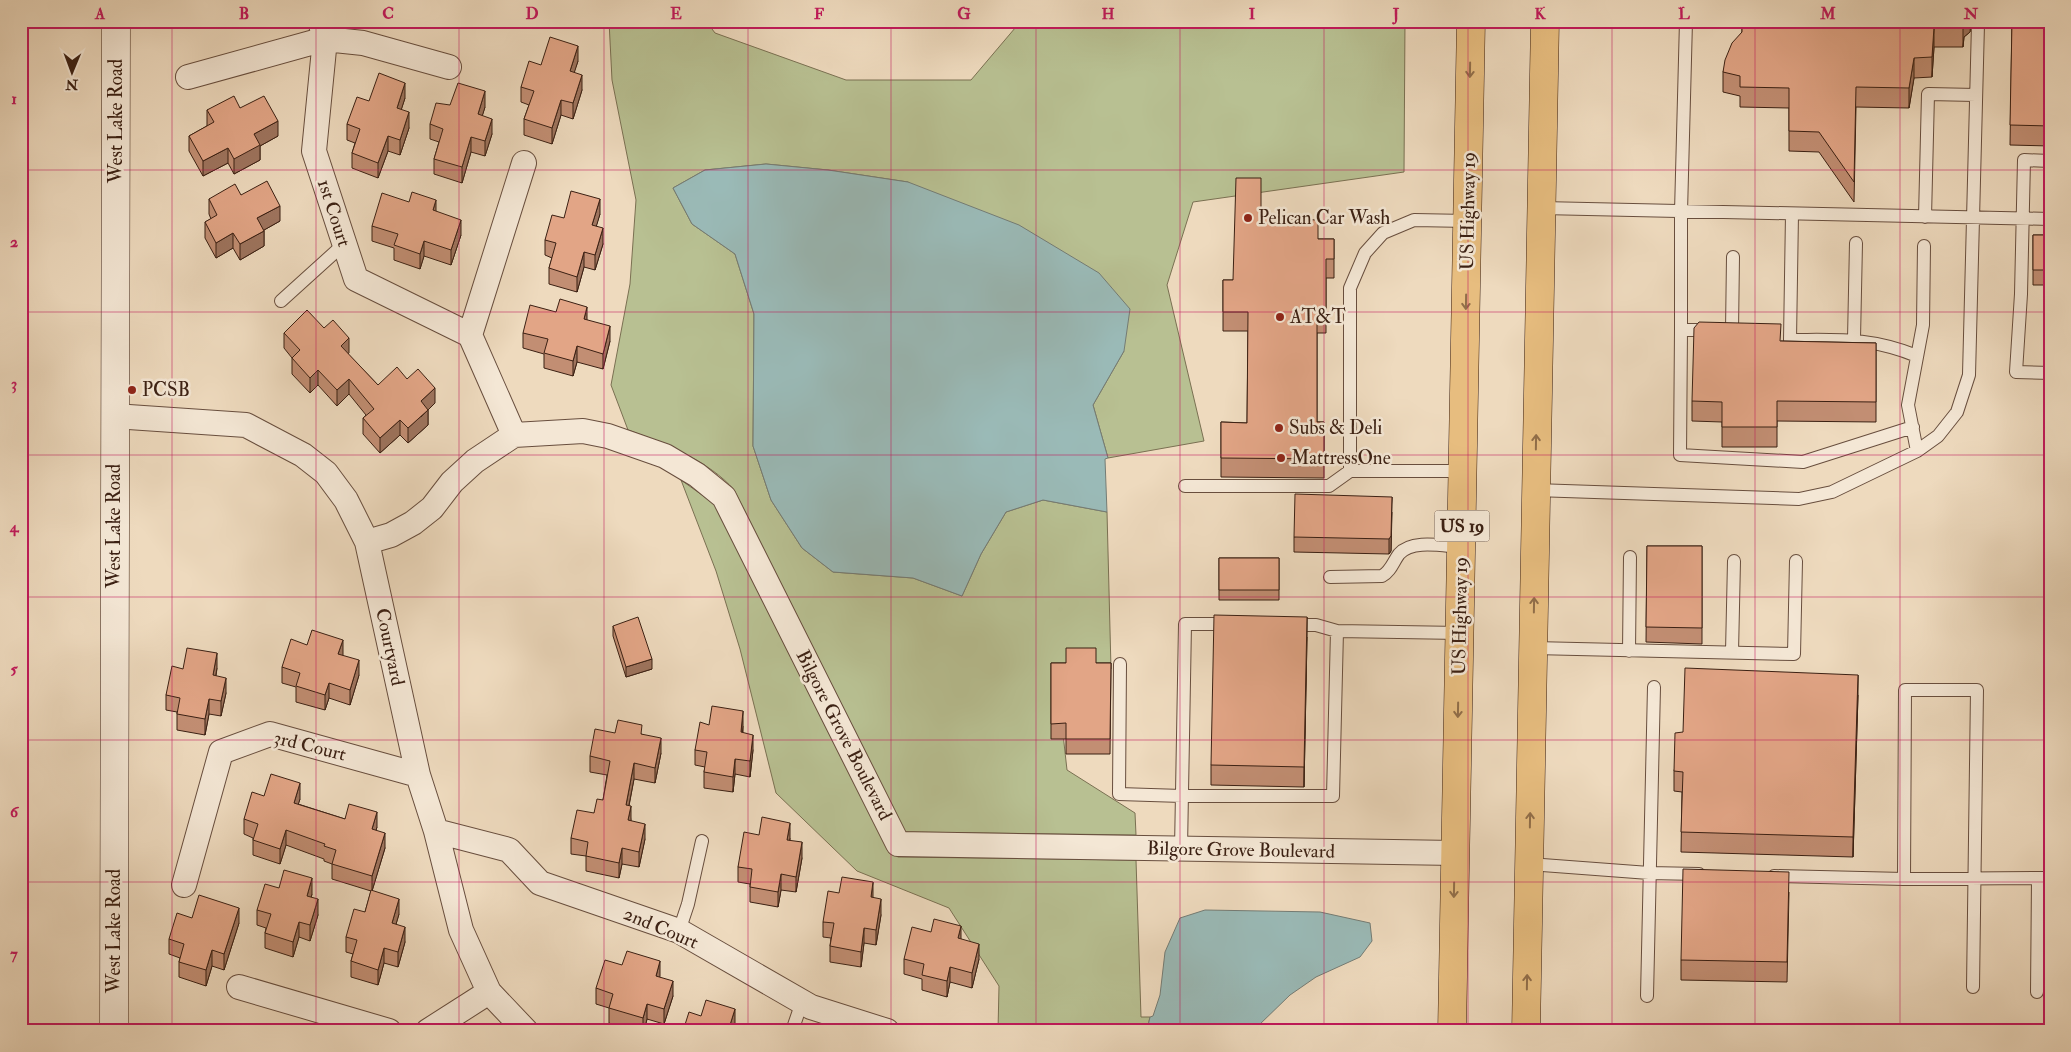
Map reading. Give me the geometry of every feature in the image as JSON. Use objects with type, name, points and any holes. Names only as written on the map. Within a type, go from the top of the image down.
[{"type":"highway","name":"US Highway 19","points":[[1452,1031],[1471,21]]},
{"type":"highway","points":[[1526,1031],[1545,21]]},
{"type":"street","name":"West Lake Road","points":[[114,1031],[116,21]]},
{"type":"street","points":[[188,77],[322,30],[449,67]]},
{"type":"street","name":"1st Court","points":[[322,30],[314,151],[356,279],[470,335]]},
{"type":"street","points":[[367,542],[391,535],[412,523],[432,508],[452,482],[475,461],[514,435],[470,335],[524,164]]},
{"type":"street","name":"Courtyard","points":[[114,416],[246,425],[303,455],[326,473],[346,500],[367,542],[418,775],[436,831],[461,930],[489,992],[526,1031]]},
{"type":"street","name":"Bilgore Grove Boulevard","points":[[514,435],[583,431],[608,436],[665,456],[697,475],[724,497],[898,844],[1455,853]]},
{"type":"street","name":"3rd Court","points":[[184,885],[221,752],[270,734],[418,775]]},
{"type":"street","name":"2nd Court","points":[[436,831],[510,850],[540,883],[679,931],[811,1007],[887,1031]]},
{"type":"street","points":[[239,987],[389,1031]]},
{"type":"street","points":[[428,1031],[489,992]]},
{"type":"lane","points":[[1686,21],[1681,212],[1680,455],[1803,462],[1913,427]]},
{"type":"lane","points":[[1535,490],[1799,499],[1832,492],[1917,451],[1938,436],[1957,412],[1969,375],[1978,24]]},
{"type":"lane","points":[[1925,217],[1928,94],[1976,95]]},
{"type":"lane","points":[[2050,161],[2024,160],[2016,372],[2050,373]]},
{"type":"lane","points":[[1542,208],[2050,219]]},
{"type":"lane","points":[[1792,214],[1785,331],[1790,340],[1854,340],[1893,346],[1917,356]]},
{"type":"lane","points":[[1350,471],[1350,288],[1365,253],[1383,233],[1414,220],[1468,220]]},
{"type":"lane","points":[[1854,340],[1856,243]]},
{"type":"lane","points":[[281,301],[344,244]]},
{"type":"lane","points":[[1917,451],[1908,405],[1923,325],[1924,246]]},
{"type":"lane","points":[[1732,330],[1733,257]]},
{"type":"lane","points":[[1681,330],[1751,330]]},
{"type":"lane","points":[[1185,486],[1330,486],[1350,471],[1463,472]]},
{"type":"lane","points":[[1330,577],[1382,576],[1387,573],[1404,549],[1414,546],[1461,547]]},
{"type":"lane","points":[[1629,651],[1630,557]]},
{"type":"lane","points":[[1732,652],[1734,561]]},
{"type":"lane","points":[[1534,648],[1794,654],[1796,561]]},
{"type":"lane","points":[[1181,849],[1185,624],[1241,624]]},
{"type":"lane","points":[[1279,625],[1316,625],[1337,631],[1460,633]]},
{"type":"lane","points":[[1120,664],[1119,794],[1333,796],[1337,631]]},
{"type":"lane","points":[[1647,996],[1654,687]]},
{"type":"lane","points":[[1904,879],[1905,690],[1977,690],[1973,987]]},
{"type":"lane","points":[[679,931],[688,904],[702,841]]},
{"type":"lane","points":[[1530,864],[1649,873],[1708,874]]},
{"type":"lane","points":[[1757,876],[1904,879],[2044,878],[2037,992]]},
{"type":"lane","points":[[792,1031],[802,1002]]},
{"type":"green space","points":[[609,21],[706,21],[715,33],[846,80],[971,80],[1021,21],[1405,21],[1404,172],[1193,202],[1167,285],[1204,441],[1108,458],[1093,405],[1124,351],[908,182],[828,170],[766,164],[705,170],[673,188],[692,224],[735,254],[754,314],[753,446],[771,500],[802,548],[833,572],[913,578],[962,596],[981,554],[1006,512],[1043,500],[1107,512],[1111,669],[1061,716],[1067,770],[1135,813],[1136,835],[905,832],[734,490],[713,471],[685,454],[656,440],[628,430],[611,385],[630,284],[636,200],[612,80]]},
{"type":"green space","points":[[681,480],[716,505],[889,851],[898,857],[1136,860],[1141,1017],[1150,1017],[1148,1026],[1138,1031],[998,1031],[999,986],[949,908],[857,871],[776,793],[740,649],[716,571]]},
{"type":"water","points":[[766,164],[828,170],[908,182],[1019,225],[1099,273],[1130,309],[1124,351],[1093,405],[1108,458],[1105,459],[1107,512],[1043,500],[1006,512],[981,554],[962,596],[913,578],[833,572],[802,548],[771,500],[753,446],[754,314],[735,254],[692,224],[673,188],[705,170]]},
{"type":"water","points":[[1205,910],[1320,912],[1370,923],[1372,941],[1360,957],[1316,977],[1290,995],[1258,1026],[1242,1025],[1239,1031],[1138,1031],[1148,1026],[1150,1017],[1153,1016],[1160,995],[1165,952],[1180,918]]},
{"type":"building","points":[[1742,21],[1963,21],[1963,27],[1934,27],[1932,57],[1914,58],[1909,88],[1856,87],[1854,182],[1819,132],[1789,131],[1789,88],[1740,87],[1740,76],[1723,72],[1725,60],[1732,43],[1742,32]]},
{"type":"building","points":[[2012,21],[2050,21],[2050,126],[2010,125]]},
{"type":"building","points":[[550,37],[578,46],[570,71],[582,75],[573,103],[561,100],[552,128],[524,119],[534,91],[521,87],[529,61],[541,65]]},
{"type":"building","points":[[379,73],[405,83],[397,108],[409,112],[400,140],[388,136],[378,163],[352,153],[360,129],[347,124],[357,97],[369,101]]},
{"type":"building","points":[[458,83],[485,91],[478,114],[492,119],[485,141],[471,137],[462,167],[434,159],[443,129],[430,124],[436,103],[450,105]]},
{"type":"building","points":[[234,96],[240,108],[264,96],[278,121],[254,134],[260,145],[234,159],[228,148],[203,161],[189,136],[214,122],[207,110]]},
{"type":"building","points":[[1236,178],[1261,178],[1261,218],[1318,220],[1318,239],[1334,239],[1334,259],[1326,259],[1326,314],[1317,314],[1317,422],[1324,422],[1324,459],[1221,458],[1221,422],[1247,423],[1248,312],[1223,312],[1223,280],[1233,280]]},
{"type":"building","points":[[267,181],[280,206],[257,218],[264,231],[240,244],[233,233],[216,243],[205,222],[217,215],[209,199],[235,184],[241,195]]},
{"type":"building","points":[[571,191],[600,199],[592,225],[603,228],[595,255],[584,252],[577,277],[549,268],[556,243],[545,240],[552,215],[564,218]]},
{"type":"building","points":[[412,192],[436,200],[433,210],[461,220],[451,250],[424,241],[420,254],[394,245],[398,234],[372,226],[382,193],[409,202]]},
{"type":"building","points":[[2033,235],[2050,235],[2050,270],[2033,270]]},
{"type":"building","points":[[560,299],[587,307],[584,319],[610,326],[603,354],[577,346],[573,361],[544,353],[548,339],[523,333],[530,305],[556,312]]},
{"type":"building","points":[[307,310],[324,328],[333,320],[349,338],[341,346],[378,385],[397,367],[407,379],[418,369],[435,388],[421,401],[428,410],[408,428],[400,420],[380,438],[363,418],[374,409],[349,379],[337,390],[318,370],[310,378],[292,358],[300,350],[284,333]]},
{"type":"building","points":[[1699,322],[1781,324],[1780,341],[1876,343],[1876,402],[1777,401],[1777,427],[1722,427],[1722,402],[1692,401],[1694,328]]},
{"type":"building","points":[[1295,494],[1392,497],[1391,536],[1389,539],[1294,537]]},
{"type":"building","points":[[1647,546],[1702,546],[1702,628],[1646,627]]},
{"type":"building","points":[[1219,558],[1279,558],[1279,590],[1219,590]]},
{"type":"building","points":[[1214,615],[1307,617],[1304,767],[1211,765]]},
{"type":"building","points":[[638,617],[652,659],[626,667],[613,626]]},
{"type":"building","points":[[312,630],[343,640],[338,654],[359,660],[350,690],[329,683],[325,695],[296,686],[300,673],[282,667],[291,639],[307,645]]},
{"type":"building","points":[[187,648],[217,653],[213,675],[226,678],[221,701],[209,699],[205,719],[177,714],[180,698],[166,695],[172,666],[183,669]]},
{"type":"building","points":[[1066,648],[1096,648],[1096,663],[1111,663],[1110,739],[1066,739],[1066,723],[1051,724],[1051,663],[1066,663]]},
{"type":"building","points":[[1685,668],[1858,675],[1853,837],[1681,832],[1683,772],[1674,771],[1675,733],[1683,732]]},
{"type":"building","points":[[712,706],[743,711],[741,732],[753,735],[750,761],[735,759],[733,777],[704,772],[707,752],[695,750],[700,722],[709,725]]},
{"type":"building","points":[[618,720],[642,725],[641,734],[661,738],[655,768],[634,763],[626,805],[631,806],[628,820],[645,824],[639,852],[622,848],[619,863],[586,856],[588,842],[571,838],[577,810],[594,813],[597,799],[603,800],[610,761],[590,756],[595,729],[615,733]]},
{"type":"building","points":[[271,774],[300,783],[294,803],[345,819],[349,804],[377,812],[372,829],[385,833],[372,876],[332,864],[336,850],[286,830],[280,849],[253,840],[258,824],[244,819],[252,792],[264,796]]},
{"type":"building","points":[[762,817],[790,823],[787,840],[802,842],[796,877],[781,874],[778,892],[750,887],[752,869],[738,867],[744,832],[759,835]]},
{"type":"building","points":[[1683,869],[1789,872],[1787,962],[1681,960]]},
{"type":"building","points":[[284,870],[312,878],[307,896],[318,899],[310,925],[299,922],[293,942],[265,933],[271,914],[257,910],[265,884],[279,888]]},
{"type":"building","points":[[842,877],[873,882],[871,897],[881,899],[876,930],[864,928],[861,952],[830,946],[834,923],[823,922],[828,891],[839,893]]},
{"type":"building","points":[[371,890],[399,899],[392,923],[405,927],[398,952],[384,948],[378,970],[351,961],[357,940],[346,937],[354,909],[365,912]]},
{"type":"building","points":[[199,895],[239,908],[224,954],[212,950],[206,970],[179,962],[184,944],[169,939],[177,913],[192,918]]},
{"type":"building","points":[[934,919],[961,926],[958,938],[979,944],[972,973],[950,967],[947,981],[922,975],[924,964],[904,959],[912,927],[931,932]]},
{"type":"building","points":[[627,951],[660,961],[656,976],[673,981],[664,1009],[647,1004],[643,1018],[609,1008],[613,994],[596,988],[605,960],[622,965]]},
{"type":"building","points":[[706,1000],[735,1009],[730,1025],[742,1029],[741,1031],[683,1031],[689,1012],[701,1016]]},
{"type":"place","name":"Pelican Car Wash","points":[[1248,218]]},
{"type":"place","name":"AT&T","points":[[1280,317]]},
{"type":"place","name":"PCSB","points":[[132,390]]},
{"type":"place","name":"Subs & Deli","points":[[1279,428]]},
{"type":"place","name":"MattressOne","points":[[1281,458]]}]
